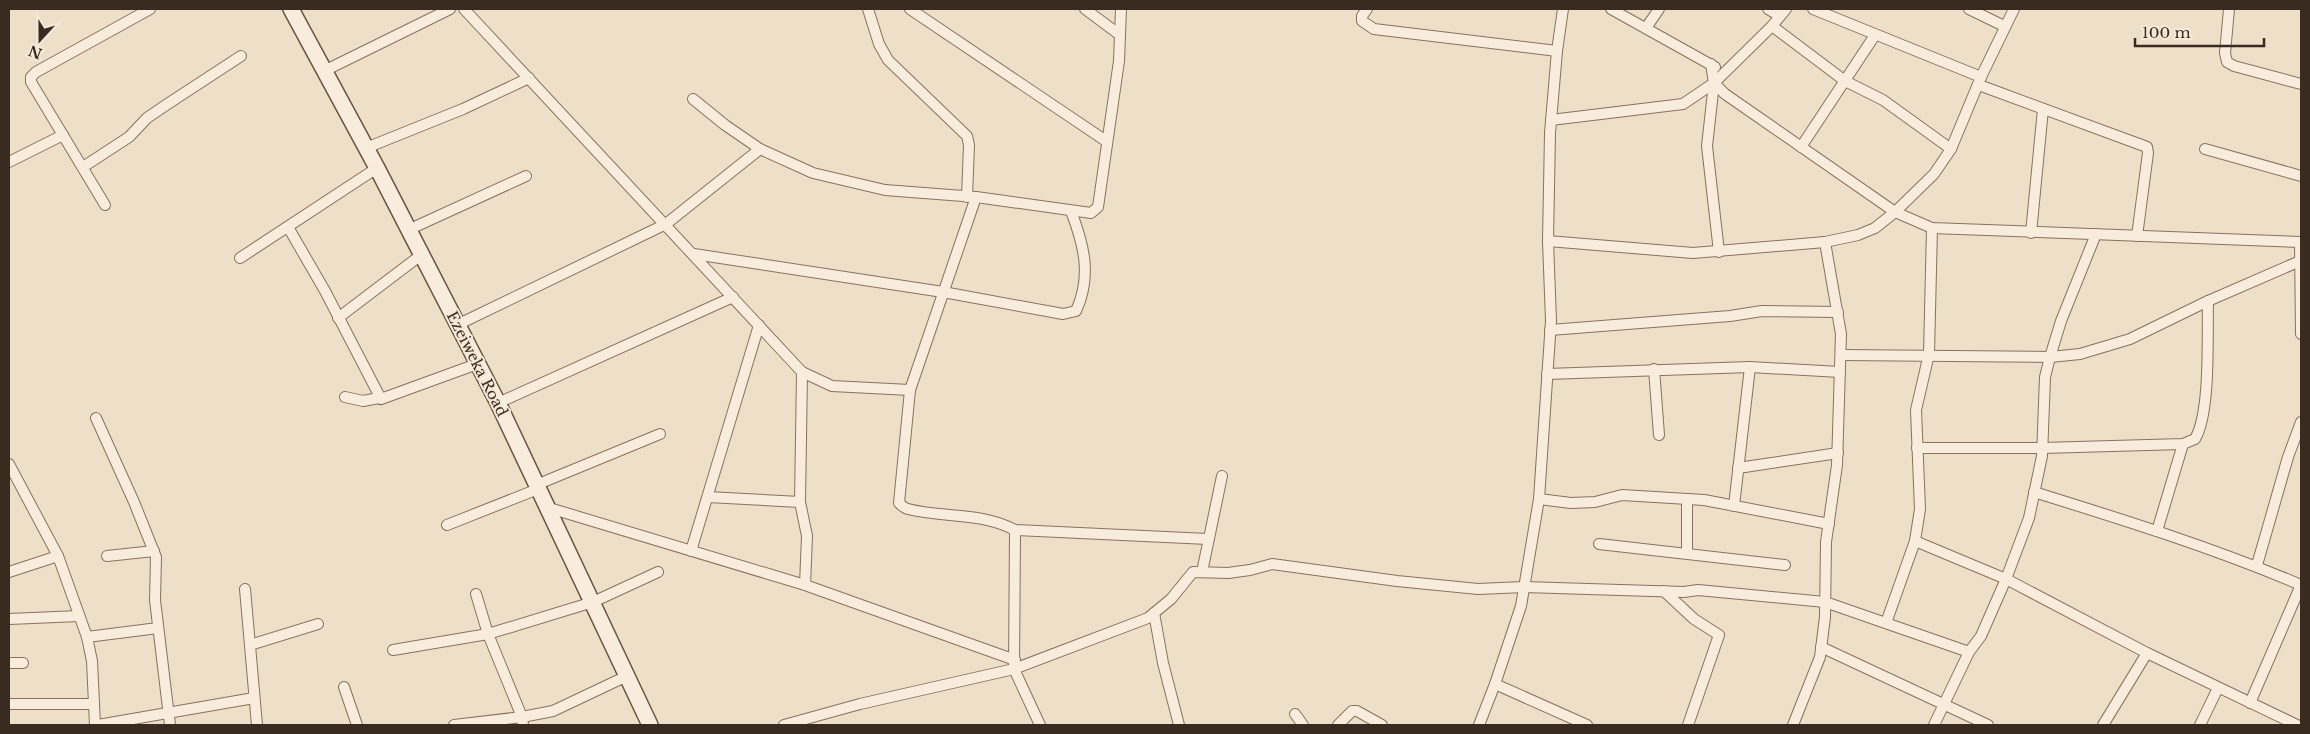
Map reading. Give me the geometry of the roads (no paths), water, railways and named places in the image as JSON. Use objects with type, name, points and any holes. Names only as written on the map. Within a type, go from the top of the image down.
[{"type":"main road","name":"Ezeiweka Road","points":[[291,9],[377,168],[498,403],[650,725]]},
{"type":"street","points":[[105,205],[31,82],[31,77],[36,72],[150,9]]},
{"type":"street","points":[[324,72],[450,9]]},
{"type":"street","points":[[464,9],[802,372],[832,386],[910,390]]},
{"type":"street","points":[[868,9],[879,44],[888,60],[967,136],[969,145],[972,197],[910,390],[899,503],[907,509],[965,516],[1006,525],[1015,530],[1208,539]]},
{"type":"street","points":[[910,9],[1106,141]]},
{"type":"street","points":[[1085,9],[1120,35]]},
{"type":"street","points":[[693,99],[725,125],[760,149],[813,173],[885,190],[972,197],[1091,213],[1098,207],[1118,61],[1121,9]]},
{"type":"street","points":[[1366,9],[1362,16],[1362,21],[1374,29],[1557,51]]},
{"type":"street","points":[[1479,725],[1495,684],[1520,606],[1539,500],[1550,330],[1548,241],[1551,120],[1557,51],[1564,9]]},
{"type":"street","points":[[1611,9],[1725,72]]},
{"type":"street","points":[[1646,28],[1659,9]]},
{"type":"street","points":[[1551,120],[1683,104],[1714,83],[1772,26],[1783,12],[1768,9]]},
{"type":"street","points":[[1813,9],[2043,109],[2147,147],[2148,154],[2137,236]]},
{"type":"street","points":[[1969,9],[2004,26]]},
{"type":"street","points":[[1548,241],[1693,254],[1825,242],[1858,235],[1875,228],[1895,212],[1934,174],[1952,149],[2004,26],[2014,9]]},
{"type":"street","points":[[2229,9],[2225,53],[2227,62],[2240,68],[2301,84]]},
{"type":"street","points":[[1772,26],[1845,81],[1883,100],[1952,149]]},
{"type":"street","points":[[1801,147],[1875,35]]},
{"type":"street","points":[[83,168],[129,138],[147,118],[159,109],[241,56]]},
{"type":"street","points":[[1711,64],[1714,83],[1707,146],[1719,252]]},
{"type":"street","points":[[366,148],[463,109],[529,78]]},
{"type":"street","points":[[1714,83],[1725,94],[1895,212],[1932,228],[2301,242],[2301,334]]},
{"type":"street","points":[[2031,232],[2043,109]]},
{"type":"street","points":[[9,162],[63,135]]},
{"type":"street","points":[[457,325],[666,224],[760,149]]},
{"type":"street","points":[[2205,149],[2301,176]]},
{"type":"street","points":[[240,258],[377,168]]},
{"type":"street","points":[[408,230],[526,176]]},
{"type":"street","points":[[694,254],[943,292],[1063,314],[1076,311],[1082,297],[1086,264],[1081,236],[1071,211]]},
{"type":"street","points":[[288,227],[338,318],[378,398]]},
{"type":"street","points":[[1886,623],[1915,541],[1920,509],[1916,410],[1929,354],[1932,228]]},
{"type":"street","points":[[1934,725],[1968,652],[1981,636],[2006,579],[2029,518],[2042,448],[2046,377],[2050,357],[2061,321],[2096,234]]},
{"type":"street","points":[[1793,725],[1816,666],[1821,647],[1825,602],[1826,542],[1838,453],[1841,334],[1825,242]]},
{"type":"street","points":[[338,318],[421,255]]},
{"type":"street","points":[[1841,355],[1929,354],[2050,357],[2080,354],[2130,339],[2208,301],[2300,261]]},
{"type":"street","points":[[498,403],[734,297]]},
{"type":"street","points":[[1917,448],[2042,448],[2182,444],[2195,439],[2203,421],[2207,369],[2208,301]]},
{"type":"street","points":[[1550,330],[1730,316],[1762,311],[1838,312]]},
{"type":"street","points":[[692,551],[759,325]]},
{"type":"street","points":[[344,397],[362,402],[378,398],[384,399],[477,364]]},
{"type":"street","points":[[1547,374],[1750,367],[1840,372]]},
{"type":"street","points":[[1734,506],[1750,367]]},
{"type":"street","points":[[1654,369],[1659,435]]},
{"type":"street","points":[[802,372],[800,502],[807,536],[805,585]]},
{"type":"street","points":[[96,418],[154,551],[158,628],[170,725]]},
{"type":"street","points":[[2256,566],[2288,457],[2301,422]]},
{"type":"street","points":[[447,525],[660,434]]},
{"type":"street","points":[[2157,530],[2182,444]]},
{"type":"street","points":[[1738,468],[1838,453]]},
{"type":"street","points":[[9,464],[58,556],[80,616],[92,661],[96,725],[254,698]]},
{"type":"street","points":[[1202,572],[1222,476]]},
{"type":"street","points":[[2034,492],[2157,530],[2256,566],[2301,585],[2250,703]]},
{"type":"street","points":[[1539,500],[1570,503],[1595,502],[1622,495],[1687,499],[1829,524]]},
{"type":"street","points":[[708,497],[800,502]]},
{"type":"street","points":[[1687,499],[1687,553]]},
{"type":"street","points":[[546,507],[805,585],[1014,664]]},
{"type":"street","points":[[1015,530],[1014,664],[1040,725]]},
{"type":"street","points":[[1915,541],[2006,579],[2147,653],[2297,725]]},
{"type":"street","points":[[1599,544],[1785,565]]},
{"type":"street","points":[[107,556],[154,551]]},
{"type":"street","points":[[9,572],[58,556]]},
{"type":"street","points":[[784,725],[1014,664],[1148,618],[1171,599],[1194,572],[1228,573],[1272,564],[1478,589],[1524,587],[1664,591],[1698,590],[1825,602],[1968,652]]},
{"type":"street","points":[[393,650],[488,634],[593,602],[658,572]]},
{"type":"street","points":[[245,589],[257,725]]},
{"type":"street","points":[[1664,591],[1694,619],[1719,635],[1688,725]]},
{"type":"street","points":[[476,594],[488,634],[522,721]]},
{"type":"street","points":[[1154,613],[1163,663],[1179,725]]},
{"type":"street","points":[[9,619],[80,616]]},
{"type":"street","points":[[250,644],[318,624]]},
{"type":"street","points":[[87,637],[158,628]]},
{"type":"street","points":[[1821,647],[1988,725]]},
{"type":"street","points":[[2103,725],[2147,653]]},
{"type":"street","points":[[9,663],[23,663]]},
{"type":"street","points":[[454,725],[522,721],[553,711],[627,676]]},
{"type":"street","points":[[1495,684],[1587,725]]},
{"type":"street","points":[[344,687],[357,725]]},
{"type":"street","points":[[2200,725],[2218,688]]},
{"type":"street","points":[[9,704],[94,704]]},
{"type":"street","points":[[1338,725],[1352,711],[1357,711],[1382,725]]},
{"type":"street","points":[[1295,714],[1303,725]]}]
